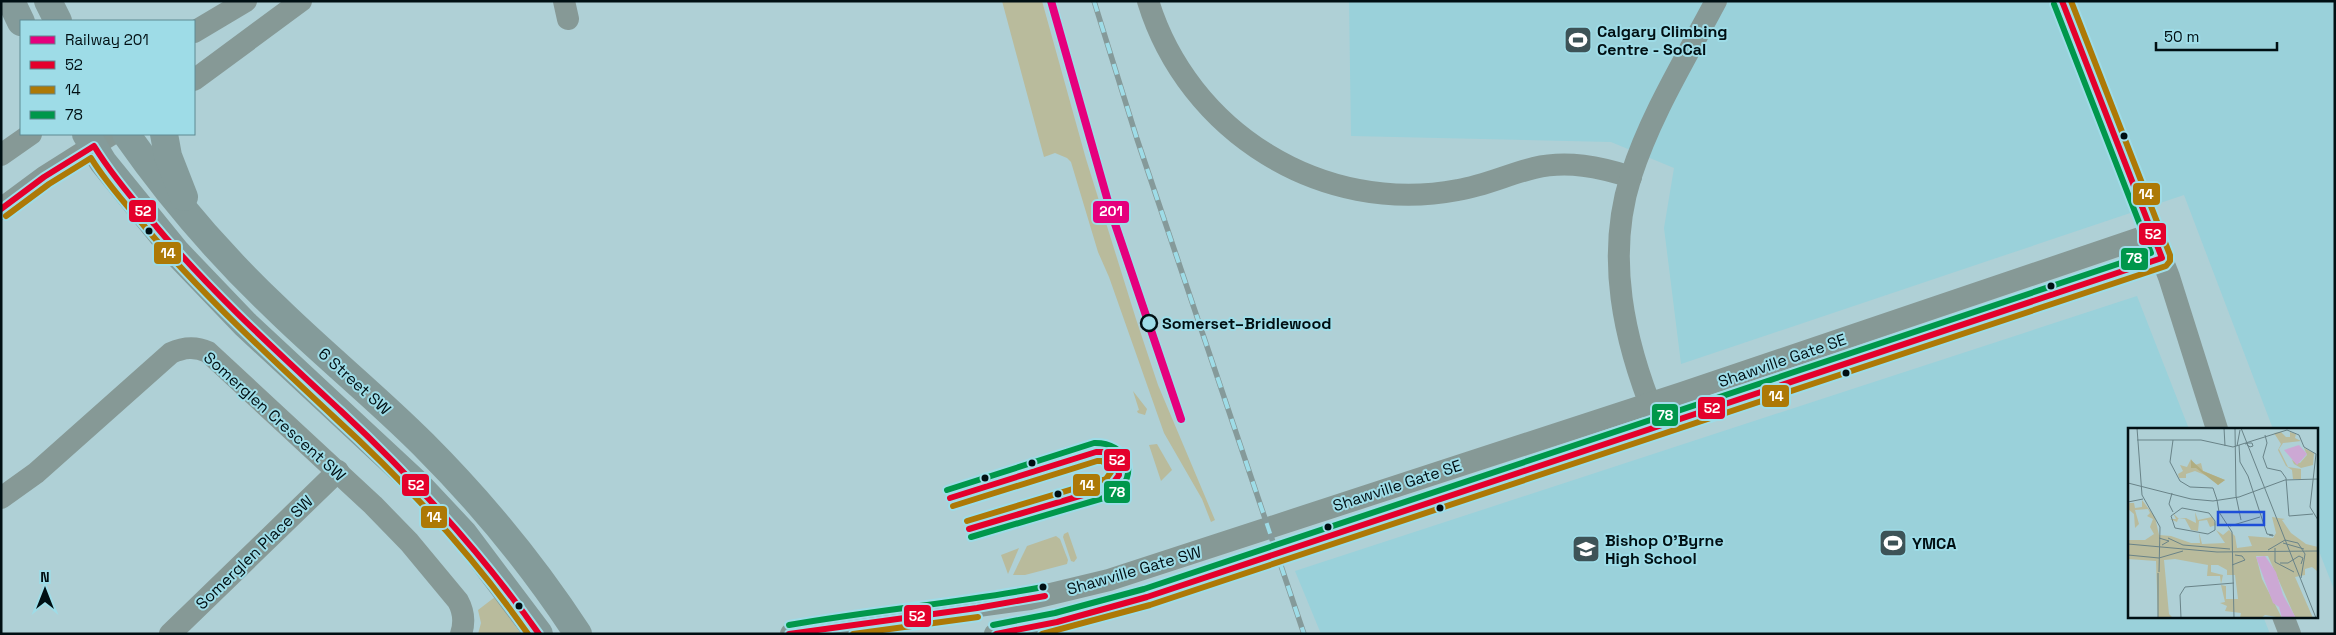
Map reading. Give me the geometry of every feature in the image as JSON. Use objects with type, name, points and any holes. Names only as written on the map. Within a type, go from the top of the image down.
[{"type":"main road","points":[[11,1],[20,20]]},
{"type":"main road","points":[[48,1],[58,20]]},
{"type":"main road","name":"6 Street SW","points":[[127,135],[152,171],[217,249],[276,308],[384,406],[455,476],[510,539],[578,634]]},
{"type":"main road","points":[[164,135],[168,156],[194,221]]},
{"type":"main road","name":"6 Street SW","points":[[97,138],[103,162],[146,216],[209,288],[418,485],[462,533],[539,634]]},
{"type":"street","points":[[195,31],[246,1]]},
{"type":"street","points":[[195,79],[301,1]]},
{"type":"street","points":[[1148,1],[1166,49],[1186,82],[1205,105],[1224,124],[1261,151],[1318,178],[1361,191],[1408,195],[1459,190],[1536,167],[1563,165],[1603,168],[1631,177]]},
{"type":"street","points":[[1659,427],[1630,340],[1619,285],[1618,267],[1623,216],[1631,177],[1658,112],[1716,1]]},
{"type":"street","points":[[2062,1],[2162,258],[2217,428]]},
{"type":"street","points":[[1,154],[30,135]]},
{"type":"street","points":[[1,209],[97,138]]},
{"type":"street","name":"Shawville Gate SE","points":[[1268,527],[1650,404],[2152,234]]},
{"type":"street","name":"Shawville Gate SE","points":[[1276,553],[2162,258]]},
{"type":"street","name":"Somerglen Crescent SW","points":[[1,498],[36,473],[171,353],[191,347],[208,352],[338,471],[409,542],[458,601],[463,610],[464,620],[461,634]]},
{"type":"street","name":"Somerglen Place SW","points":[[170,634],[338,471]]},
{"type":"street","name":"Shawville Gate SW","points":[[791,633],[1003,604],[1109,580],[1268,527]]},
{"type":"street","name":"Shawville Gate SW","points":[[1007,633],[1113,607],[1276,553]]},
{"type":"street","points":[[1003,604],[1007,633]]},
{"type":"street","points":[[978,608],[987,634]]},
{"type":"street","points":[[2284,618],[2290,634]]},
{"type":"shaded area","points":[[1349,1],[2335,1],[2335,592],[2318,549],[2318,428],[2273,428],[2184,195],[1681,364],[1664,228],[1674,168],[1611,142],[1351,136]]},
{"type":"shaded area","points":[[2137,296],[2189,428],[2128,428],[2128,618],[2264,618],[2270,634],[1321,634],[1295,571]]},
{"type":"green space","points":[[1002,1],[1042,1],[1086,159],[1136,319],[1158,385],[1215,520],[1211,522],[1202,499],[1164,433],[1109,277],[1098,252],[1071,162],[1067,158],[1055,153],[1044,157]]},
{"type":"green space","points":[[1133,391],[1147,409],[1145,415],[1137,411],[1139,410]]},
{"type":"green space","points":[[1157,444],[1172,470],[1161,481],[1149,445]]},
{"type":"green space","points":[[1068,532],[1077,558],[1074,562],[1071,561],[1063,537]]},
{"type":"green space","points":[[1056,536],[1060,539],[1068,560],[1067,564],[1025,575],[1013,575],[1027,546]]},
{"type":"green space","points":[[1019,548],[1008,574],[1001,555]]},
{"type":"green space","points":[[495,597],[521,634],[478,634],[481,623],[478,610]]},
{"type":"railway","points":[[1094,1],[1137,139],[1304,634]]},
{"type":"rail line","name":"201","points":[[1051,1],[1111,212],[1181,419]]},
{"type":"transit line","name":"52","points":[[996,634],[1057,622],[1147,597],[2162,258],[2062,1]]},
{"type":"transit line","name":"14","points":[[1042,634],[1150,605],[2166,266],[2170,261],[2170,255],[2071,1]]},
{"type":"transit line","name":"78","points":[[993,625],[1055,613],[1144,589],[2151,253],[2054,4]]},
{"type":"transit line","name":"52","points":[[1,209],[44,177],[94,146],[127,192],[194,269],[266,341],[395,463],[446,517],[494,574],[539,634]]},
{"type":"transit line","name":"14","points":[[6,216],[49,184],[91,158],[102,175],[186,273],[259,346],[361,442],[437,520],[507,604],[528,634]]},
{"type":"transit line","name":"78","points":[[947,490],[1094,443],[1105,444],[1122,453],[1128,469],[1127,478],[1114,495],[971,537]]},
{"type":"transit line","name":"52","points":[[950,498],[1096,452],[1104,452],[1117,460],[1119,475],[1110,487],[969,529]]},
{"type":"transit line","name":"14","points":[[953,506],[1097,461],[1102,461],[1110,467],[1111,472],[1106,479],[967,521]]},
{"type":"transit line","name":"78","points":[[789,625],[980,598],[1043,587]]},
{"type":"transit line","name":"52","points":[[789,634],[977,608],[1045,596]]},
{"type":"transit line","name":"14","points":[[853,634],[978,617]]},
{"type":"place","name":"Calgary Climbing Centre - SoCal","points":[[1578,40]]},
{"type":"place","name":"Somerset–Bridlewood","points":[[1149,323]]},
{"type":"place","name":"YMCA","points":[[1893,543]]},
{"type":"place","name":"Bishop O'Byrne High School","points":[[1586,549]]}]
